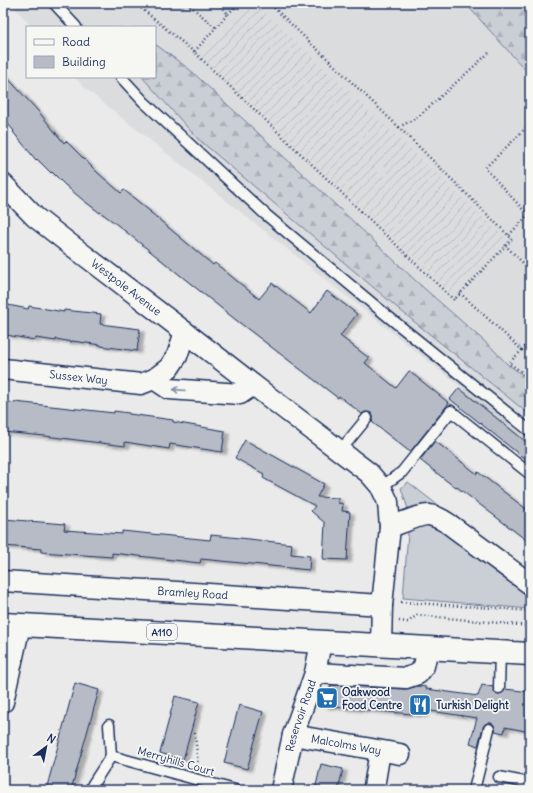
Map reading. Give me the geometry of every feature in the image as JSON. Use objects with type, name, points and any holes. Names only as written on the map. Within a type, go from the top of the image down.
[{"type":"main road","name":"A110","points":[[12,625],[204,634],[530,654]]},
{"type":"street","name":"Westpole Avenue","points":[[3,184],[35,217],[253,385]]},
{"type":"street","name":"Sussex Way","points":[[3,369],[141,384],[154,379],[169,368],[177,356],[186,332]]},
{"type":"street","points":[[154,379],[169,389],[240,394],[253,385],[369,473],[381,487],[388,502],[390,527],[391,604],[381,645]]},
{"type":"street","points":[[390,527],[428,515],[439,518],[530,584]]},
{"type":"street","name":"Bramley Road","points":[[3,581],[357,605],[391,604]]},
{"type":"street","points":[[3,702],[12,625]]},
{"type":"street","name":"Reservoir Road","points":[[281,790],[293,735],[315,673],[321,642]]},
{"type":"street","points":[[315,673],[406,678],[418,674],[424,666],[428,648]]},
{"type":"street","name":"Malcolms Way","points":[[293,735],[400,754]]},
{"type":"street","points":[[374,787],[380,751]]},
{"type":"lane","points":[[54,3],[75,26]]},
{"type":"lane","points":[[122,78],[144,102],[265,214],[385,314],[530,431]]},
{"type":"lane","points":[[381,487],[402,472],[451,411],[530,474]]},
{"type":"lane","points":[[340,451],[367,418]]},
{"type":"lane","points":[[499,688],[500,652]]},
{"type":"lane","points":[[90,790],[111,756],[109,726]]},
{"type":"lane","points":[[474,790],[490,729]]},
{"type":"lane","name":"Merryhills Court","points":[[111,756],[235,790]]},
{"type":"lane","points":[[499,777],[530,783]]},
{"type":"path","points":[[136,3],[194,52],[454,300],[512,239],[399,127],[269,3]]},
{"type":"path","points":[[187,3],[216,28]]},
{"type":"path","points":[[218,3],[228,14]]},
{"type":"path","points":[[194,52],[239,3]]},
{"type":"path","points":[[399,127],[418,117],[491,51]]},
{"type":"path","points":[[508,235],[528,215],[486,168],[530,124]]},
{"type":"path","points":[[505,245],[530,270]]},
{"type":"path","points":[[460,293],[522,350]]},
{"type":"path","points":[[530,342],[509,363],[530,378]]},
{"type":"path","points":[[391,604],[486,607],[530,611]]},
{"type":"path","points":[[403,622],[408,622],[417,616],[530,626]]},
{"type":"path","points":[[195,733],[199,780]]},
{"type":"shaded area","points":[[11,3],[530,3],[530,442],[86,89],[76,78],[156,78],[156,26],[31,26]]},
{"type":"shaded area","points":[[250,3],[255,3],[506,239],[454,295],[200,55]]},
{"type":"green space","points":[[465,3],[530,3],[530,75]]},
{"type":"green space","points":[[156,45],[189,69],[417,282],[492,348],[506,363],[530,380],[530,415],[406,315],[197,138],[143,78],[156,78]]},
{"type":"green space","points":[[408,482],[439,506],[435,505],[421,507],[410,511],[401,488]]},
{"type":"green space","points":[[424,525],[446,532],[530,595],[530,609],[403,598],[408,533],[413,529]]},
{"type":"building","points":[[3,73],[38,111],[64,143],[66,141],[98,173],[121,193],[124,190],[213,265],[215,263],[259,299],[272,283],[311,313],[327,291],[357,314],[340,336],[369,358],[365,363],[396,388],[409,371],[449,403],[410,452],[372,422],[373,416],[371,413],[365,412],[362,414],[339,396],[338,398],[236,320],[115,223],[83,200],[37,159],[36,160],[3,118]]},
{"type":"building","points":[[3,304],[28,309],[29,306],[64,312],[64,310],[101,314],[100,324],[140,329],[137,351],[56,339],[56,341],[36,338],[35,340],[6,335],[7,327],[3,327]]},
{"type":"building","points":[[459,388],[530,445],[530,463],[450,399]]},
{"type":"building","points":[[3,401],[114,413],[114,411],[129,413],[173,420],[173,422],[225,431],[222,452],[170,444],[169,449],[125,442],[125,446],[3,432]]},
{"type":"building","points":[[245,440],[324,484],[317,497],[338,498],[338,503],[343,504],[342,511],[350,512],[347,560],[323,559],[325,523],[311,511],[315,506],[263,478],[264,474],[235,458]]},
{"type":"building","points":[[435,441],[477,474],[478,472],[530,512],[530,543],[420,460]]},
{"type":"building","points":[[3,519],[65,524],[64,530],[122,534],[122,531],[210,540],[211,535],[292,544],[291,554],[310,556],[309,570],[201,559],[200,563],[112,553],[112,557],[41,552],[41,549],[3,546]]},
{"type":"building","points":[[75,683],[99,690],[71,790],[46,790]]},
{"type":"building","points":[[331,685],[405,689],[418,686],[426,687],[426,689],[478,696],[482,685],[493,687],[494,691],[498,694],[502,693],[505,689],[530,692],[530,732],[505,727],[504,733],[495,731],[494,725],[488,723],[483,727],[478,746],[470,743],[477,718],[424,710],[423,715],[323,706]]},
{"type":"building","points":[[175,696],[199,702],[183,760],[160,753]]},
{"type":"building","points":[[239,705],[263,712],[247,769],[224,763]]},
{"type":"building","points":[[321,764],[343,769],[338,790],[315,790]]},
{"type":"place","name":"Oakwood Food Centre","points":[[327,698]]},
{"type":"place","name":"Turkish Delight","points":[[420,705]]}]
